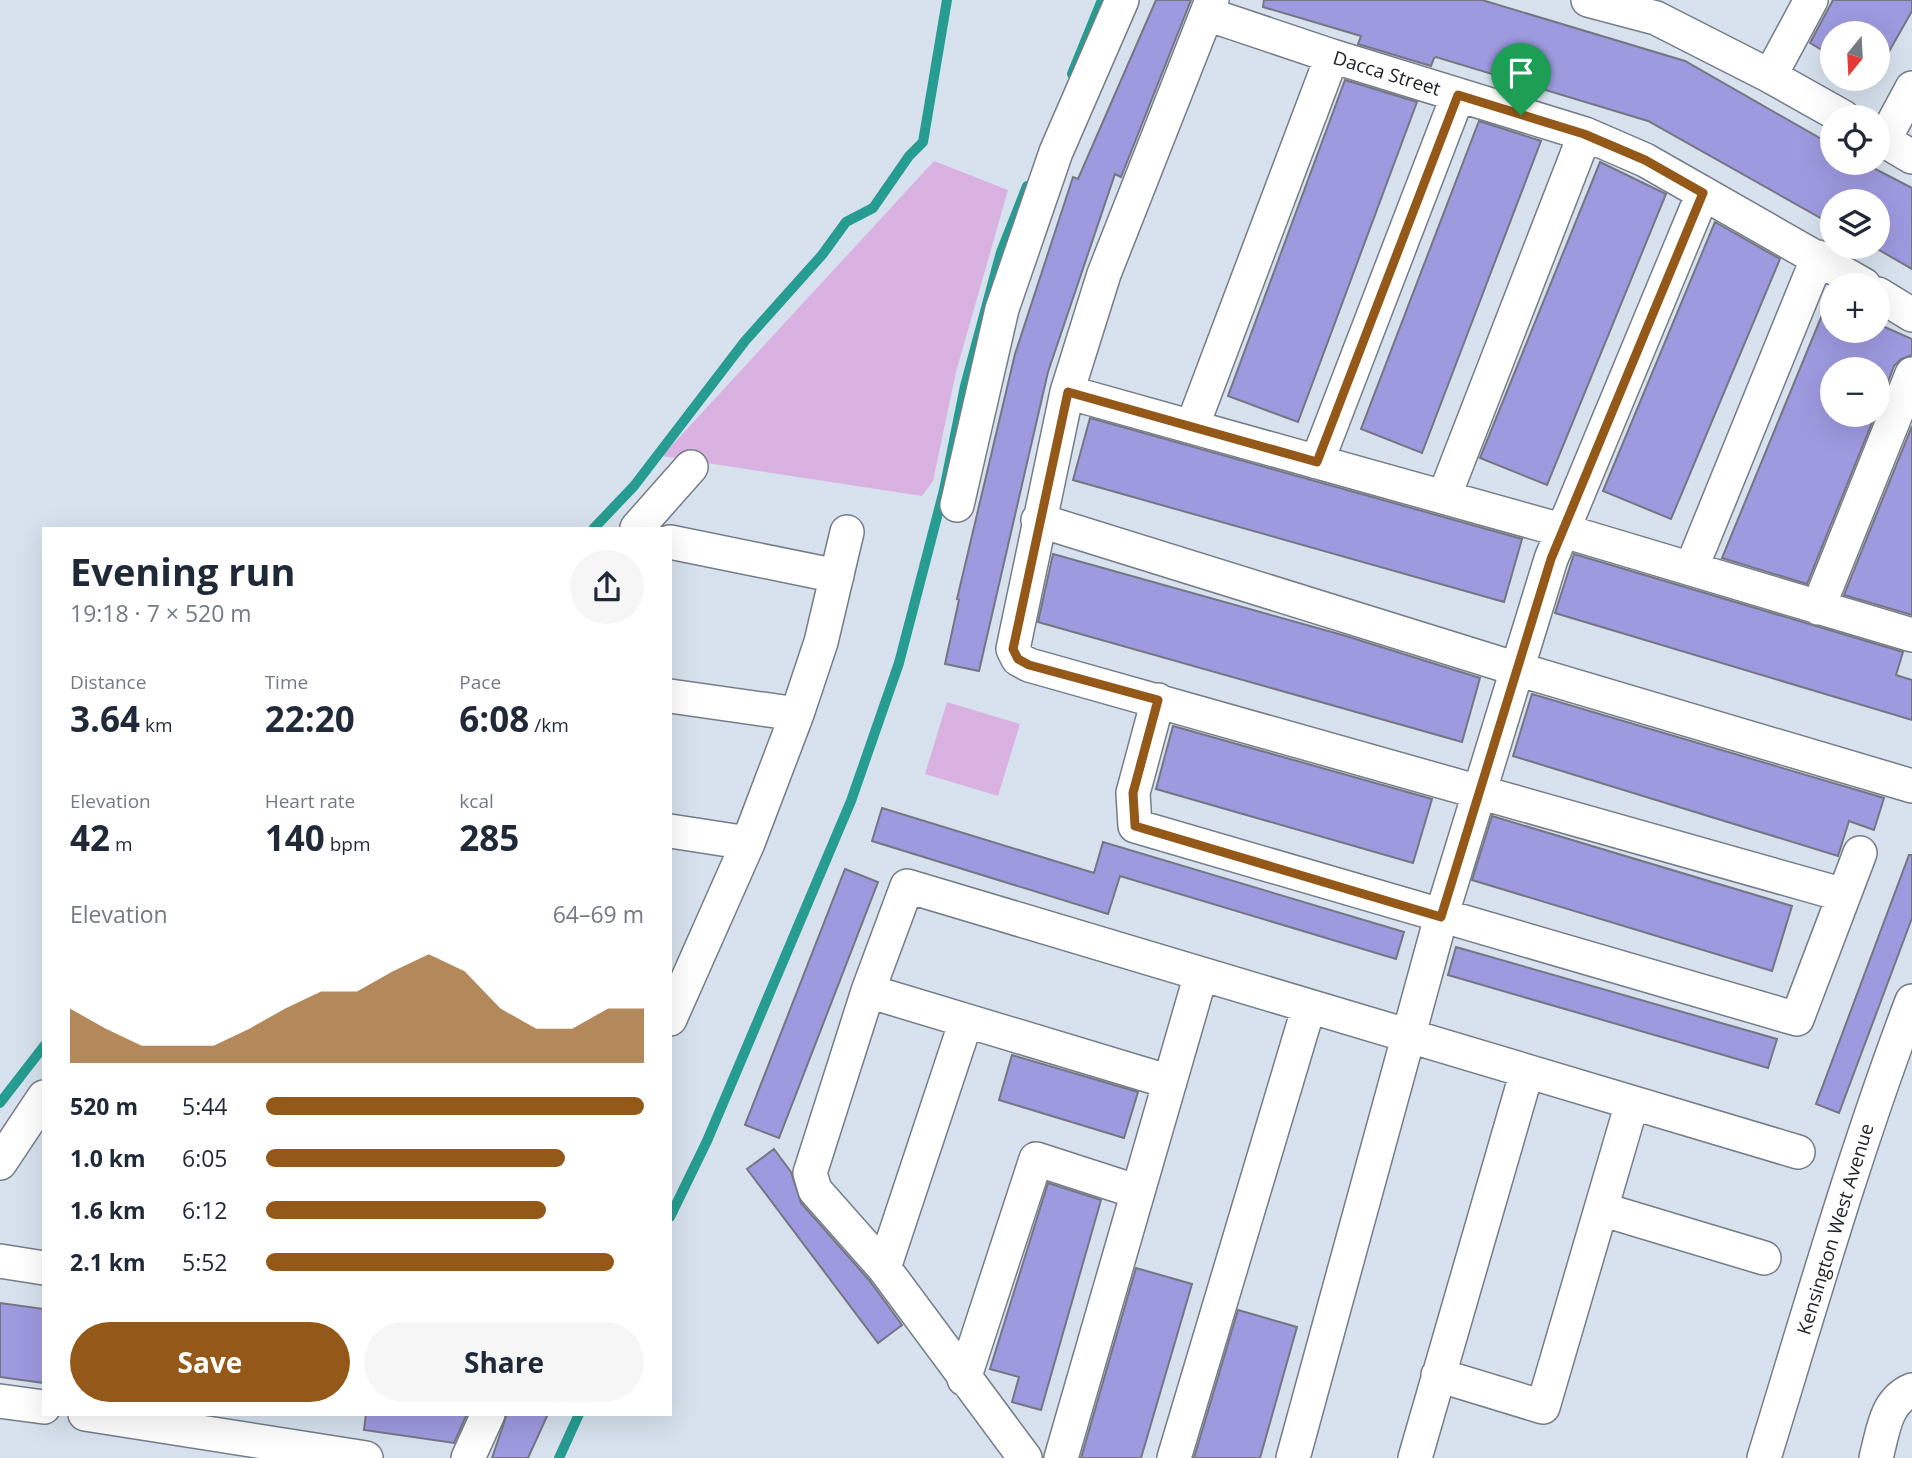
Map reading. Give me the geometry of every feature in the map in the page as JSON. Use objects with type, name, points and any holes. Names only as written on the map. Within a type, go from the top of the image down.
[{"type":"street","points":[[957,505],[1002,309],[1056,152],[1122,0]]},
{"type":"street","points":[[1588,0],[1661,9],[1822,105]]},
{"type":"street","points":[[1770,76],[1811,0]]},
{"type":"street","points":[[1209,7],[1104,274],[1068,392],[1038,520],[1013,649],[1018,659],[1029,665],[1844,895]]},
{"type":"street","name":"Dacca Street","points":[[1209,7],[1332,56],[1584,134],[1645,160],[1844,273]]},
{"type":"street","points":[[1192,427],[1332,56]]},
{"type":"street","points":[[1891,145],[1912,88]]},
{"type":"street","points":[[1317,462],[1458,95]]},
{"type":"street","points":[[1444,497],[1584,134]]},
{"type":"street","points":[[1293,1458],[1477,792],[1561,530],[1703,193]]},
{"type":"street","points":[[1691,569],[1818,257]]},
{"type":"street","points":[[1890,301],[1912,315]]},
{"type":"street","points":[[1818,608],[1912,374]]},
{"type":"street","points":[[1068,392],[1561,530],[1912,635]]},
{"type":"street","points":[[638,527],[691,467]]},
{"type":"street","points":[[1038,520],[1517,669],[1912,786]]},
{"type":"street","points":[[672,1010],[683,962],[748,843],[797,714],[821,642],[847,532]]},
{"type":"street","points":[[672,542],[837,576]]},
{"type":"street","points":[[672,696],[797,714]]},
{"type":"street","points":[[1158,700],[1133,793],[1135,826],[1797,1019],[1860,853]]},
{"type":"street","points":[[672,831],[748,843]]},
{"type":"street","points":[[1025,1458],[884,1268],[815,1191],[810,1173],[812,1158],[868,992],[907,886],[1798,1152]]},
{"type":"street","points":[[1061,1458],[1202,974]]},
{"type":"street","points":[[868,992],[1170,1082]]},
{"type":"street","name":"Kensington West Avenue","points":[[1764,1458],[1852,1173],[1912,1001]]},
{"type":"street","points":[[1174,1458],[1308,1006]]},
{"type":"street","points":[[884,1268],[966,1021]]},
{"type":"street","points":[[1415,1458],[1527,1071]]},
{"type":"street","points":[[1437,1375],[1543,1406],[1632,1103]]},
{"type":"street","points":[[0,1163],[38,1114]]},
{"type":"street","points":[[964,1379],[1035,1160],[1138,1192]]},
{"type":"street","points":[[1601,1209],[1764,1258]]},
{"type":"street","points":[[0,1261],[42,1268]]},
{"type":"street","points":[[1876,1458],[1891,1405],[1899,1395],[1912,1390]]},
{"type":"street","points":[[0,1401],[42,1408]]},
{"type":"street","points":[[98,1416],[366,1458]]},
{"type":"street","points":[[468,1458],[487,1416]]},
{"type":"shaded area","points":[[934,161],[1008,190],[956,372],[933,481],[922,496],[662,456]]},
{"type":"shaded area","points":[[947,702],[1020,724],[998,796],[925,774]]},
{"type":"building","points":[[1156,0],[1191,0],[1121,177],[1115,174],[1048,372],[979,671],[945,664],[959,600],[957,599],[1015,354],[1073,177],[1078,179]]},
{"type":"building","points":[[1264,0],[1482,0],[1685,61],[1820,138],[1820,175],[1887,175],[1912,188],[1912,269],[1890,256],[1890,189],[1820,189],[1820,218],[1648,121],[1436,57],[1431,66],[1358,44],[1361,36],[1263,7]]},
{"type":"building","points":[[1833,0],[1912,0],[1912,11],[1890,50],[1890,21],[1822,21]]},
{"type":"building","points":[[1820,24],[1820,49],[1810,43]]},
{"type":"building","points":[[1345,80],[1417,102],[1298,422],[1228,396]]},
{"type":"building","points":[[1479,121],[1541,141],[1422,453],[1361,429]]},
{"type":"building","points":[[1600,162],[1666,194],[1547,485],[1480,458]]},
{"type":"building","points":[[1715,222],[1780,259],[1671,519],[1603,491]]},
{"type":"building","points":[[1820,320],[1820,343],[1890,343],[1890,329],[1912,339],[1912,355],[1901,359],[1894,366],[1890,376],[1890,357],[1820,357],[1820,427],[1870,427],[1807,584],[1722,558]]},
{"type":"building","points":[[1090,418],[1522,539],[1504,602],[1073,480]]},
{"type":"building","points":[[1912,426],[1912,615],[1844,595]]},
{"type":"building","points":[[1053,554],[1346,636],[1480,678],[1462,742],[1038,622]]},
{"type":"building","points":[[1574,554],[1903,652],[1896,675],[1912,680],[1912,720],[1555,613]]},
{"type":"building","points":[[1532,694],[1884,798],[1874,830],[1849,821],[1838,856],[1513,756]]},
{"type":"building","points":[[1173,726],[1432,799],[1413,863],[1156,789]]},
{"type":"building","points":[[882,808],[1094,873],[1103,842],[1404,932],[1396,959],[1120,876],[1108,914],[872,841]]},
{"type":"building","points":[[1492,816],[1792,906],[1772,971],[1472,880]]},
{"type":"building","points":[[1909,855],[1912,855],[1912,918],[1839,1113],[1816,1104]]},
{"type":"building","points":[[845,869],[878,882],[779,1138],[745,1125]]},
{"type":"building","points":[[1456,947],[1777,1039],[1768,1068],[1448,975]]},
{"type":"building","points":[[1012,1055],[1138,1092],[1124,1138],[999,1100]]},
{"type":"building","points":[[774,1149],[791,1172],[801,1203],[869,1280],[902,1325],[878,1343],[747,1169]]},
{"type":"building","points":[[1048,1183],[1101,1200],[1041,1410],[1012,1402],[1019,1377],[990,1369]]},
{"type":"building","points":[[1136,1268],[1192,1284],[1141,1458],[1081,1458]]},
{"type":"building","points":[[0,1303],[42,1309],[42,1383],[0,1377]]},
{"type":"building","points":[[1238,1310],[1297,1327],[1260,1458],[1194,1458]]},
{"type":"building","points":[[366,1416],[466,1416],[454,1443],[364,1430]]},
{"type":"building","points":[[506,1416],[547,1416],[528,1458],[492,1458]]},
{"type":"waterway","points":[[595,527],[634,486],[745,341],[822,255],[846,222],[873,208],[909,156],[923,142],[947,0]]},
{"type":"waterway","points":[[1072,74],[1102,0]]},
{"type":"waterway","points":[[672,1213],[707,1141],[851,801],[899,663],[944,490],[965,386],[1001,252],[1027,186]]},
{"type":"waterway","points":[[0,1103],[42,1049]]},
{"type":"waterway","points":[[559,1458],[578,1416]]},
{"type":"route","points":[[1458,95],[1521,115],[1584,134],[1645,160],[1703,193],[1561,530],[1477,792],[1441,917],[1135,826],[1133,793],[1158,700],[1029,665],[1018,659],[1013,649],[1038,520],[1068,392],[1317,462],[1458,95]]}]
